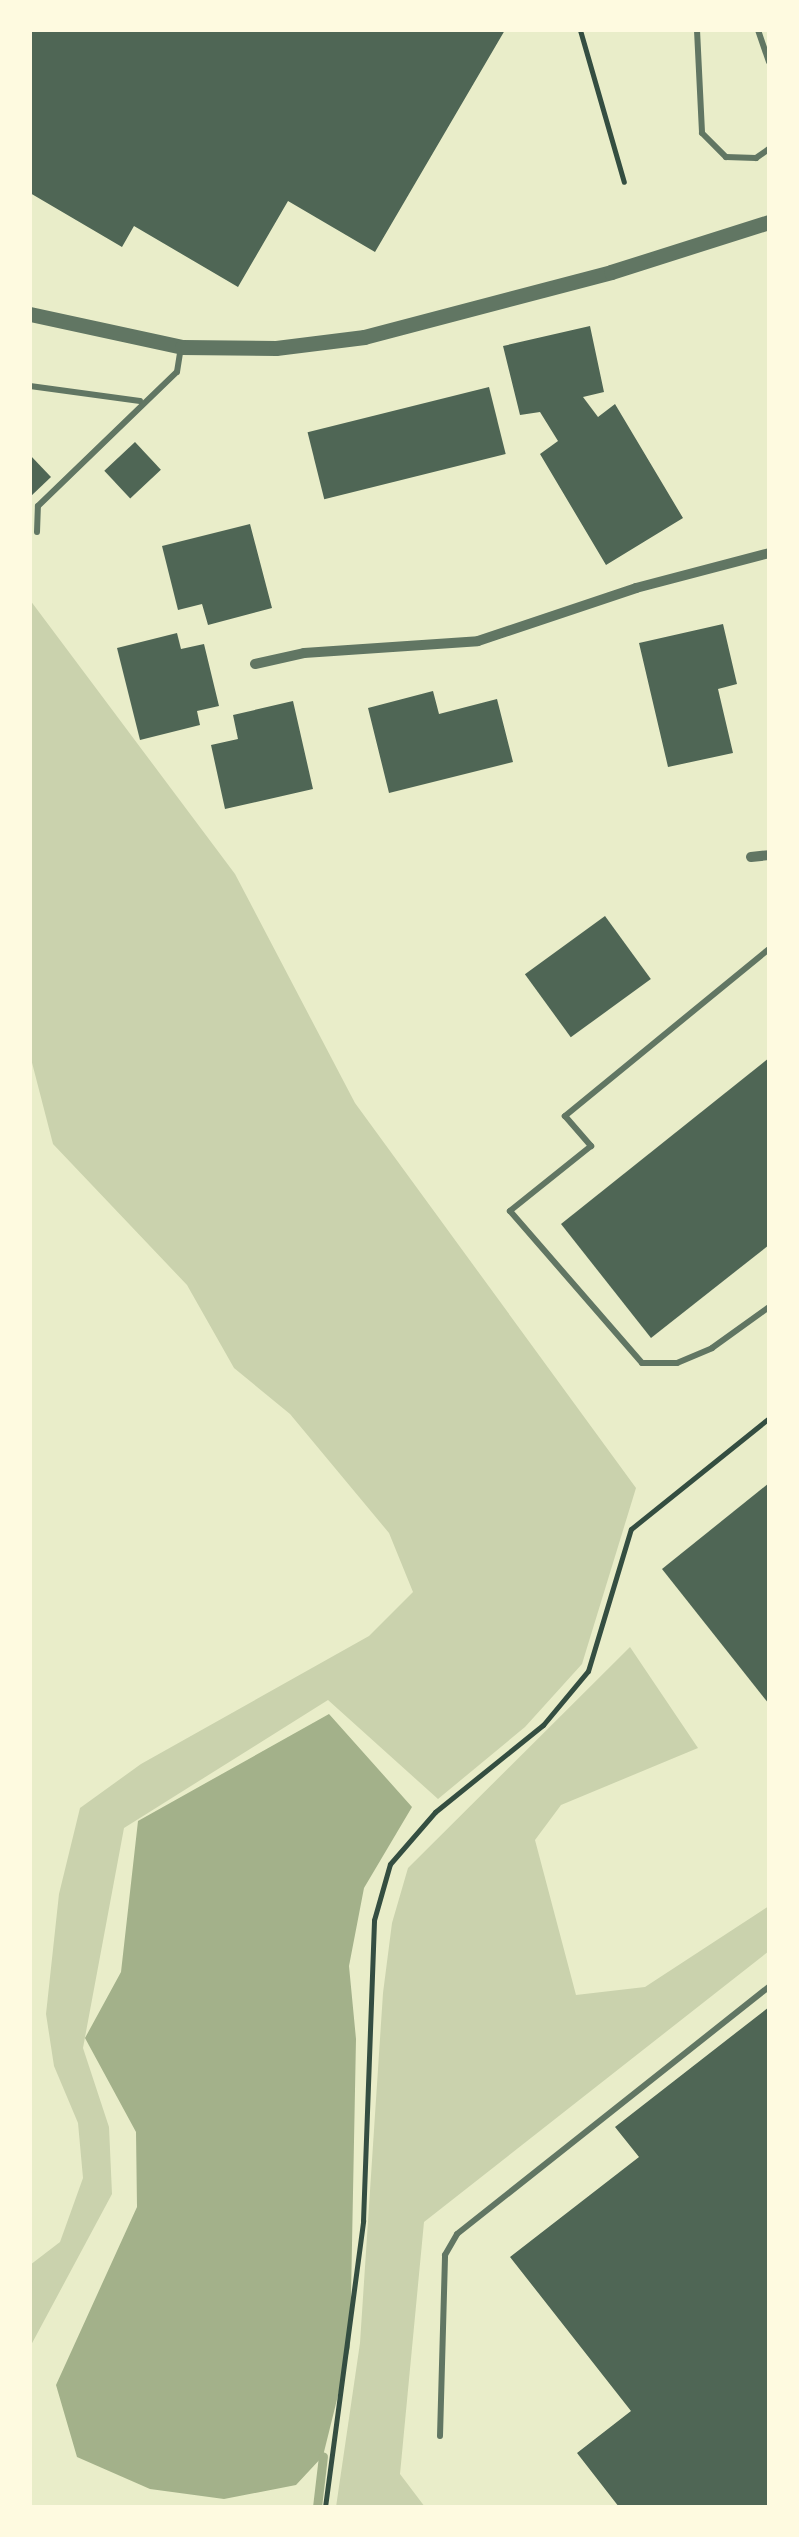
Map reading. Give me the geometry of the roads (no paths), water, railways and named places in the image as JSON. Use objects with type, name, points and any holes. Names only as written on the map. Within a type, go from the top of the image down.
[{"type":"street","points":[[30,314],[182,347],[276,348],[364,337],[611,272],[769,222]]},
{"type":"street","points":[[255,664],[304,653],[478,641],[636,588],[769,553]]},
{"type":"street","points":[[750,857],[769,855]]},
{"type":"lane","points":[[697,30],[702,133],[726,157],[756,158],[769,149]]},
{"type":"lane","points":[[758,30],[769,62]]},
{"type":"lane","points":[[37,532],[38,506],[112,439],[141,401],[177,372],[182,347]]},
{"type":"lane","points":[[30,386],[141,401]]},
{"type":"lane","points":[[769,950],[566,1116],[591,1146],[510,1210],[642,1363],[677,1363],[712,1348],[769,1307]]},
{"type":"lane","points":[[440,2436],[445,2255],[458,2234],[769,1987]]},
{"type":"waterway","points":[[317,2507],[323,2456]]}]
